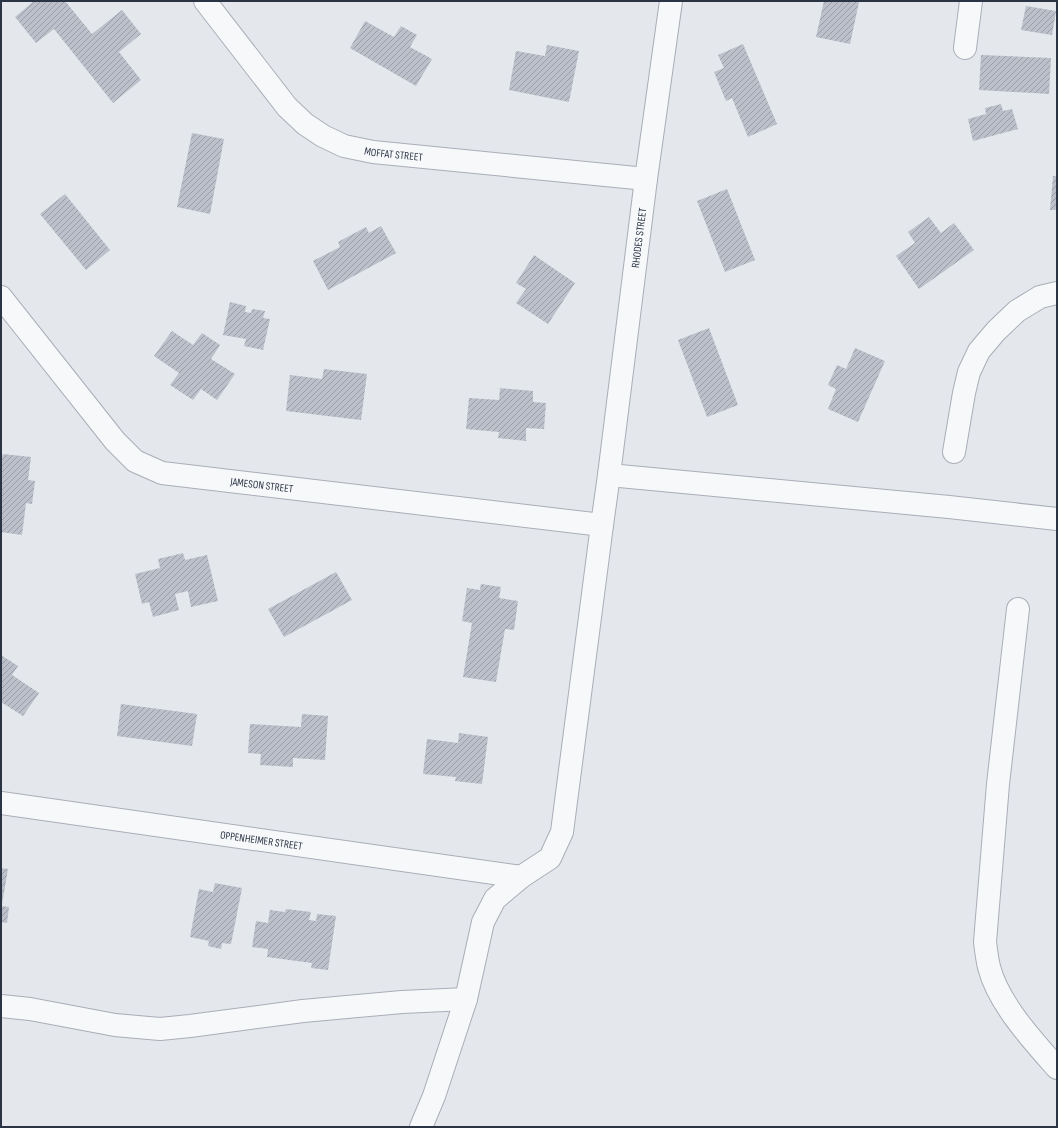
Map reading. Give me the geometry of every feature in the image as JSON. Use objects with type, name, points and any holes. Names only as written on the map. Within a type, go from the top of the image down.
[{"type":"street","name":"MOFFAT STREET","points":[[205,1],[287,107],[305,124],[323,136],[344,146],[373,152],[646,179]]},
{"type":"street","name":"RHODES STREET","points":[[421,1127],[434,1096],[466,999],[483,922],[495,899],[521,877],[550,858],[562,832],[646,179],[671,1]]},
{"type":"street","points":[[965,48],[971,1]]},
{"type":"street","points":[[954,452],[969,372],[979,351],[996,331],[1017,311],[1040,296],[1057,293]]},
{"type":"street","name":"JAMESON STREET","points":[[1,297],[115,440],[135,461],[162,473],[602,524]]},
{"type":"street","points":[[609,475],[941,506],[1057,519]]},
{"type":"street","points":[[1018,609],[998,784],[985,942],[989,968],[1001,996],[1028,1035],[1057,1068]]},
{"type":"street","name":"OPPENHEIMER STREET","points":[[1,803],[521,877]]},
{"type":"street","points":[[1,1006],[30,1009],[115,1025],[160,1029],[303,1011],[402,1002],[466,999]]},
{"type":"building","points":[[34,1],[65,1],[92,34],[122,10],[141,34],[119,52],[141,80],[113,103],[54,29],[36,43],[15,17]]},
{"type":"building","points":[[824,1],[859,2],[850,44],[816,37]]},
{"type":"building","points":[[1026,6],[1056,11],[1052,35],[1021,30]]},
{"type":"building","points":[[365,21],[394,37],[401,26],[417,35],[410,47],[432,59],[416,86],[350,48]]},
{"type":"building","points":[[743,44],[777,124],[748,137],[732,98],[726,101],[714,72],[724,68],[718,55]]},
{"type":"building","points":[[547,45],[579,51],[569,102],[509,90],[516,51],[545,56]]},
{"type":"building","points":[[981,55],[1051,58],[1049,94],[979,90]]},
{"type":"building","points":[[1001,104],[1003,111],[1012,109],[1018,129],[973,141],[968,119],[986,114],[985,108]]},
{"type":"building","points":[[192,133],[224,139],[210,214],[177,207]]},
{"type":"building","points":[[1053,176],[1057,176],[1057,210],[1050,210]]},
{"type":"building","points":[[727,189],[755,260],[725,272],[697,201]]},
{"type":"building","points":[[65,194],[110,250],[86,270],[40,214]]},
{"type":"building","points":[[929,217],[941,233],[954,223],[974,250],[919,289],[896,256],[915,243],[908,232]]},
{"type":"building","points":[[381,226],[396,253],[328,290],[313,261],[340,247],[338,242],[366,227],[369,233]]},
{"type":"building","points":[[534,255],[575,283],[548,324],[516,303],[526,289],[516,283]]},
{"type":"building","points":[[230,302],[246,306],[245,312],[251,313],[252,309],[265,311],[263,318],[270,319],[263,350],[244,346],[246,339],[223,335]]},
{"type":"building","points":[[709,328],[738,405],[707,417],[678,340]]},
{"type":"building","points":[[172,331],[193,345],[202,333],[220,345],[211,359],[235,374],[217,400],[201,389],[193,400],[170,385],[179,373],[154,356]]},
{"type":"building","points":[[855,348],[885,361],[858,422],[828,409],[836,389],[828,385],[837,365],[846,369]]},
{"type":"building","points":[[324,369],[367,374],[361,420],[286,411],[290,375],[322,379]]},
{"type":"building","points":[[500,388],[533,391],[533,402],[546,403],[544,429],[526,428],[526,441],[498,438],[499,432],[466,429],[469,398],[499,400]]},
{"type":"building","points":[[3,454],[31,457],[28,480],[35,481],[32,504],[26,503],[22,535],[1,532],[1,459]]},
{"type":"building","points":[[183,553],[185,560],[207,555],[218,601],[191,607],[188,591],[175,594],[179,610],[153,617],[149,602],[142,604],[135,574],[160,568],[158,559]]},
{"type":"building","points":[[336,572],[352,600],[284,637],[268,609]]},
{"type":"building","points":[[481,584],[501,587],[499,598],[518,601],[514,630],[505,629],[496,682],[463,677],[472,623],[462,621],[467,588],[480,590]]},
{"type":"building","points":[[1,655],[18,666],[12,675],[39,693],[23,716],[1,702]]},
{"type":"building","points":[[121,704],[197,714],[192,746],[117,736]]},
{"type":"building","points":[[302,714],[328,716],[325,760],[293,758],[293,767],[260,765],[261,754],[248,753],[250,724],[301,727]]},
{"type":"building","points":[[459,733],[488,737],[482,784],[455,781],[456,777],[423,774],[427,739],[458,743]]},
{"type":"building","points":[[1,868],[8,869],[2,904],[1,904]]},
{"type":"building","points":[[215,883],[242,888],[231,944],[222,943],[221,949],[208,946],[209,941],[190,937],[199,889],[213,892]]},
{"type":"building","points":[[1,906],[9,907],[7,923],[1,922]]},
{"type":"building","points":[[286,909],[311,912],[309,920],[316,921],[317,914],[336,916],[328,970],[311,968],[312,963],[267,957],[268,949],[252,947],[256,921],[268,923],[270,910],[285,912]]}]
